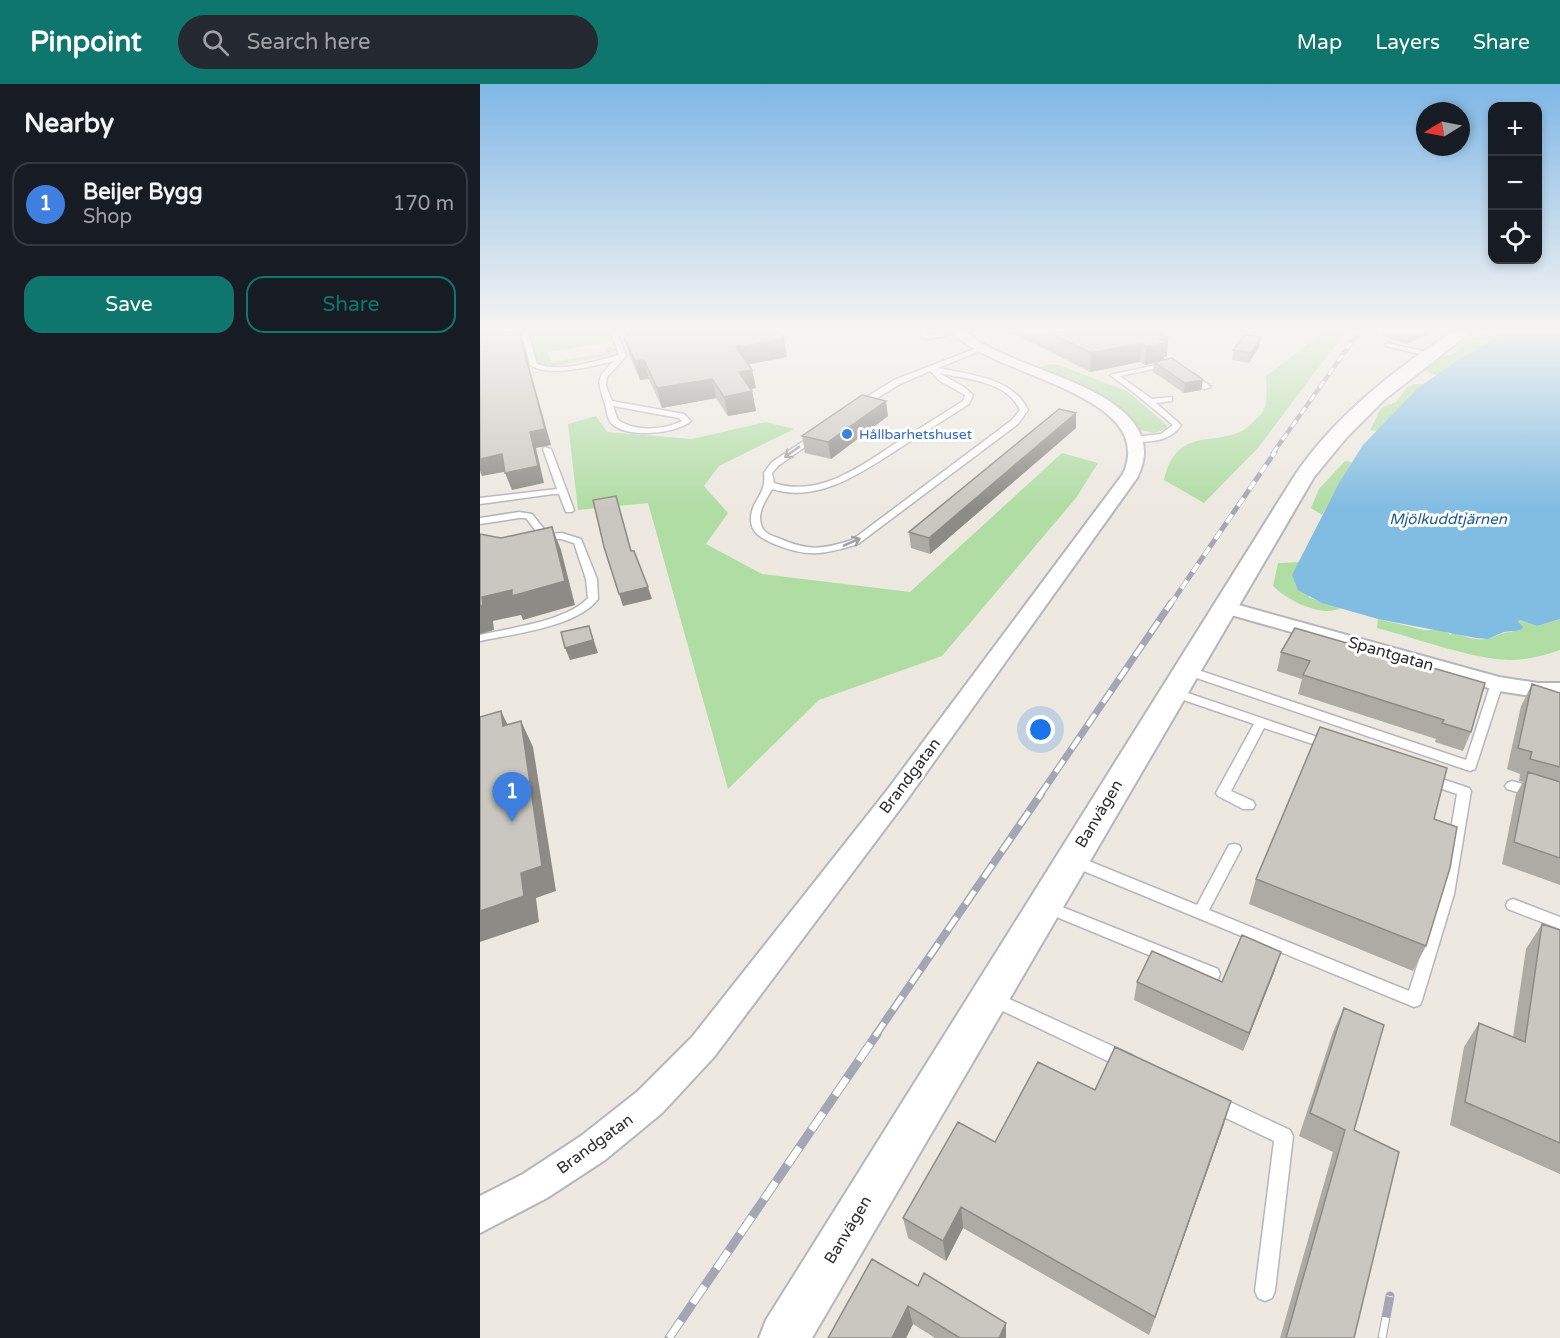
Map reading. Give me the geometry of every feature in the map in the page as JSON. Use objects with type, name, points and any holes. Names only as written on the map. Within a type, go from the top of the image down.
[{"type":"street","points":[[1076,391],[1097,400],[1124,421],[1135,438]]},
{"type":"street","name":"Banvägen","points":[[784,1338],[1283,508],[1326,447],[1364,405],[1382,391]]},
{"type":"street","name":"Brandgatan","points":[[480,1215],[535,1186],[593,1149],[650,1102],[703,1047],[897,795],[1124,487],[1136,464],[1135,438]]},
{"type":"street","name":"Spantgatan","points":[[1224,607],[1497,683],[1538,690],[1560,690]]},
{"type":"lane","points":[[604,391],[609,403],[610,416],[623,428],[669,428],[680,426],[687,421],[681,416],[609,403]]},
{"type":"lane","points":[[852,411],[884,391]]},
{"type":"lane","points":[[770,485],[782,490],[802,490],[834,483],[850,476],[966,402],[969,395],[966,391]]},
{"type":"lane","points":[[824,429],[775,464],[768,473],[770,485],[756,511],[756,524],[762,535],[797,550],[815,551],[836,548],[855,542],[877,527],[1015,422],[1024,410],[1023,403],[1015,393],[1010,391]]},
{"type":"lane","points":[[1135,391],[1177,425],[1174,431],[1167,435],[1135,438]]},
{"type":"lane","points":[[1150,402],[1169,399]]},
{"type":"lane","points":[[547,448],[569,510]]},
{"type":"lane","points":[[480,501],[542,492],[563,492]]},
{"type":"lane","points":[[480,521],[519,515],[529,516],[545,536]]},
{"type":"lane","points":[[480,638],[568,616],[587,607],[593,599],[594,588],[578,541],[562,536],[529,537]]},
{"type":"lane","points":[[1180,681],[1470,766],[1497,683]]},
{"type":"lane","points":[[1180,681],[1261,722],[1340,749]]},
{"type":"lane","points":[[1248,805],[1223,794],[1261,722]]},
{"type":"lane","points":[[1071,860],[1414,1000],[1447,894],[1464,791],[1419,776]]},
{"type":"lane","points":[[1512,786],[1560,800]]},
{"type":"lane","points":[[1200,913],[1234,849]]},
{"type":"lane","points":[[1043,905],[1212,974]]},
{"type":"lane","points":[[1514,905],[1560,923]]},
{"type":"lane","points":[[989,996],[1136,1066]]},
{"type":"lane","points":[[1200,1096],[1284,1136],[1264,1291]]},
{"type":"green space","points":[[1086,391],[1127,391],[1162,421],[1167,426],[1166,429],[1154,433],[1140,430],[1108,400]]},
{"type":"green space","points":[[1266,391],[1301,391],[1258,448],[1204,503],[1164,480],[1171,461],[1180,449],[1192,443],[1231,435],[1243,430],[1263,412]]},
{"type":"green space","points":[[1404,391],[1418,391],[1378,431],[1370,430],[1381,408],[1396,402]]},
{"type":"green space","points":[[596,416],[607,432],[692,439],[766,422],[794,429],[719,466],[704,486],[728,513],[706,544],[762,574],[910,592],[1062,453],[1098,463],[1076,498],[942,656],[819,700],[728,789],[648,503],[578,510],[568,424]]},
{"type":"green space","points":[[1345,461],[1352,462],[1322,515],[1311,508],[1319,489]]},
{"type":"green space","points":[[1301,562],[1292,575],[1310,598],[1341,608],[1324,611],[1314,609],[1295,602],[1273,586],[1278,563]]},
{"type":"green space","points":[[1378,619],[1424,630],[1443,630],[1451,635],[1452,632],[1470,638],[1483,639],[1512,632],[1520,620],[1537,626],[1560,619],[1560,650],[1522,659],[1494,659],[1377,628]]},
{"type":"water","name":"Mjölkuddtjärnen","points":[[1416,391],[1560,391],[1560,619],[1537,626],[1520,620],[1518,622],[1523,627],[1521,630],[1504,632],[1488,639],[1476,638],[1378,619],[1322,603],[1298,590],[1292,575],[1339,483],[1363,445]]},
{"type":"building","points":[[480,391],[535,391],[545,429],[530,432],[538,466],[505,473],[502,454],[480,459]]},
{"type":"building","points":[[720,391],[752,391],[724,397]]},
{"type":"building","points":[[862,395],[886,401],[828,442],[802,436]]},
{"type":"building","points":[[1059,409],[1076,413],[929,538],[909,532]]},
{"type":"building","points":[[616,496],[631,551],[634,551],[648,587],[619,594],[604,547],[593,500]]},
{"type":"building","points":[[552,527],[565,581],[512,596],[512,590],[482,597],[483,605],[480,606],[480,534],[501,538]]},
{"type":"building","points":[[589,626],[593,640],[565,648],[561,632]]},
{"type":"building","points":[[1295,628],[1485,683],[1471,732],[1442,723],[1444,720],[1303,675],[1310,661],[1281,652]]},
{"type":"building","points":[[1532,684],[1560,693],[1560,767],[1530,759],[1532,752],[1518,748]]},
{"type":"building","points":[[501,711],[503,726],[521,721],[542,866],[521,873],[524,896],[480,911],[480,717]]},
{"type":"building","points":[[1320,727],[1447,768],[1434,819],[1457,827],[1450,868],[1426,946],[1256,879]]},
{"type":"building","points":[[1528,772],[1560,782],[1560,858],[1514,842]]},
{"type":"building","points":[[1542,924],[1560,930],[1560,1143],[1465,1102],[1479,1023],[1525,1042]]},
{"type":"building","points":[[1242,935],[1281,952],[1249,1033],[1137,982],[1152,951],[1222,982]]},
{"type":"building","points":[[1344,1008],[1384,1025],[1354,1130],[1399,1152],[1354,1338],[1286,1338],[1345,1130],[1310,1113]]},
{"type":"building","points":[[1115,1047],[1231,1101],[1155,1317],[961,1207],[943,1241],[903,1218],[958,1122],[995,1142],[1038,1062],[1095,1090]]},
{"type":"building","points":[[872,1259],[918,1286],[924,1273],[1006,1323],[999,1338],[960,1338],[908,1306],[892,1338],[828,1338]]},
{"type":"railway","points":[[1273,453],[1317,391]]},
{"type":"railway","points":[[1170,605],[1275,452]]},
{"type":"railway","points":[[1040,795],[1171,603]]},
{"type":"railway","points":[[875,1036],[1041,794]]},
{"type":"railway","points":[[669,1338],[877,1034]]},
{"type":"railway","points":[[1382,1338],[1390,1296]]},
{"type":"place","name":"Hållbarhetshuset","points":[[847,434]]},
{"type":"place","name":"Beijer Bygg","points":[[512,822]]}]
